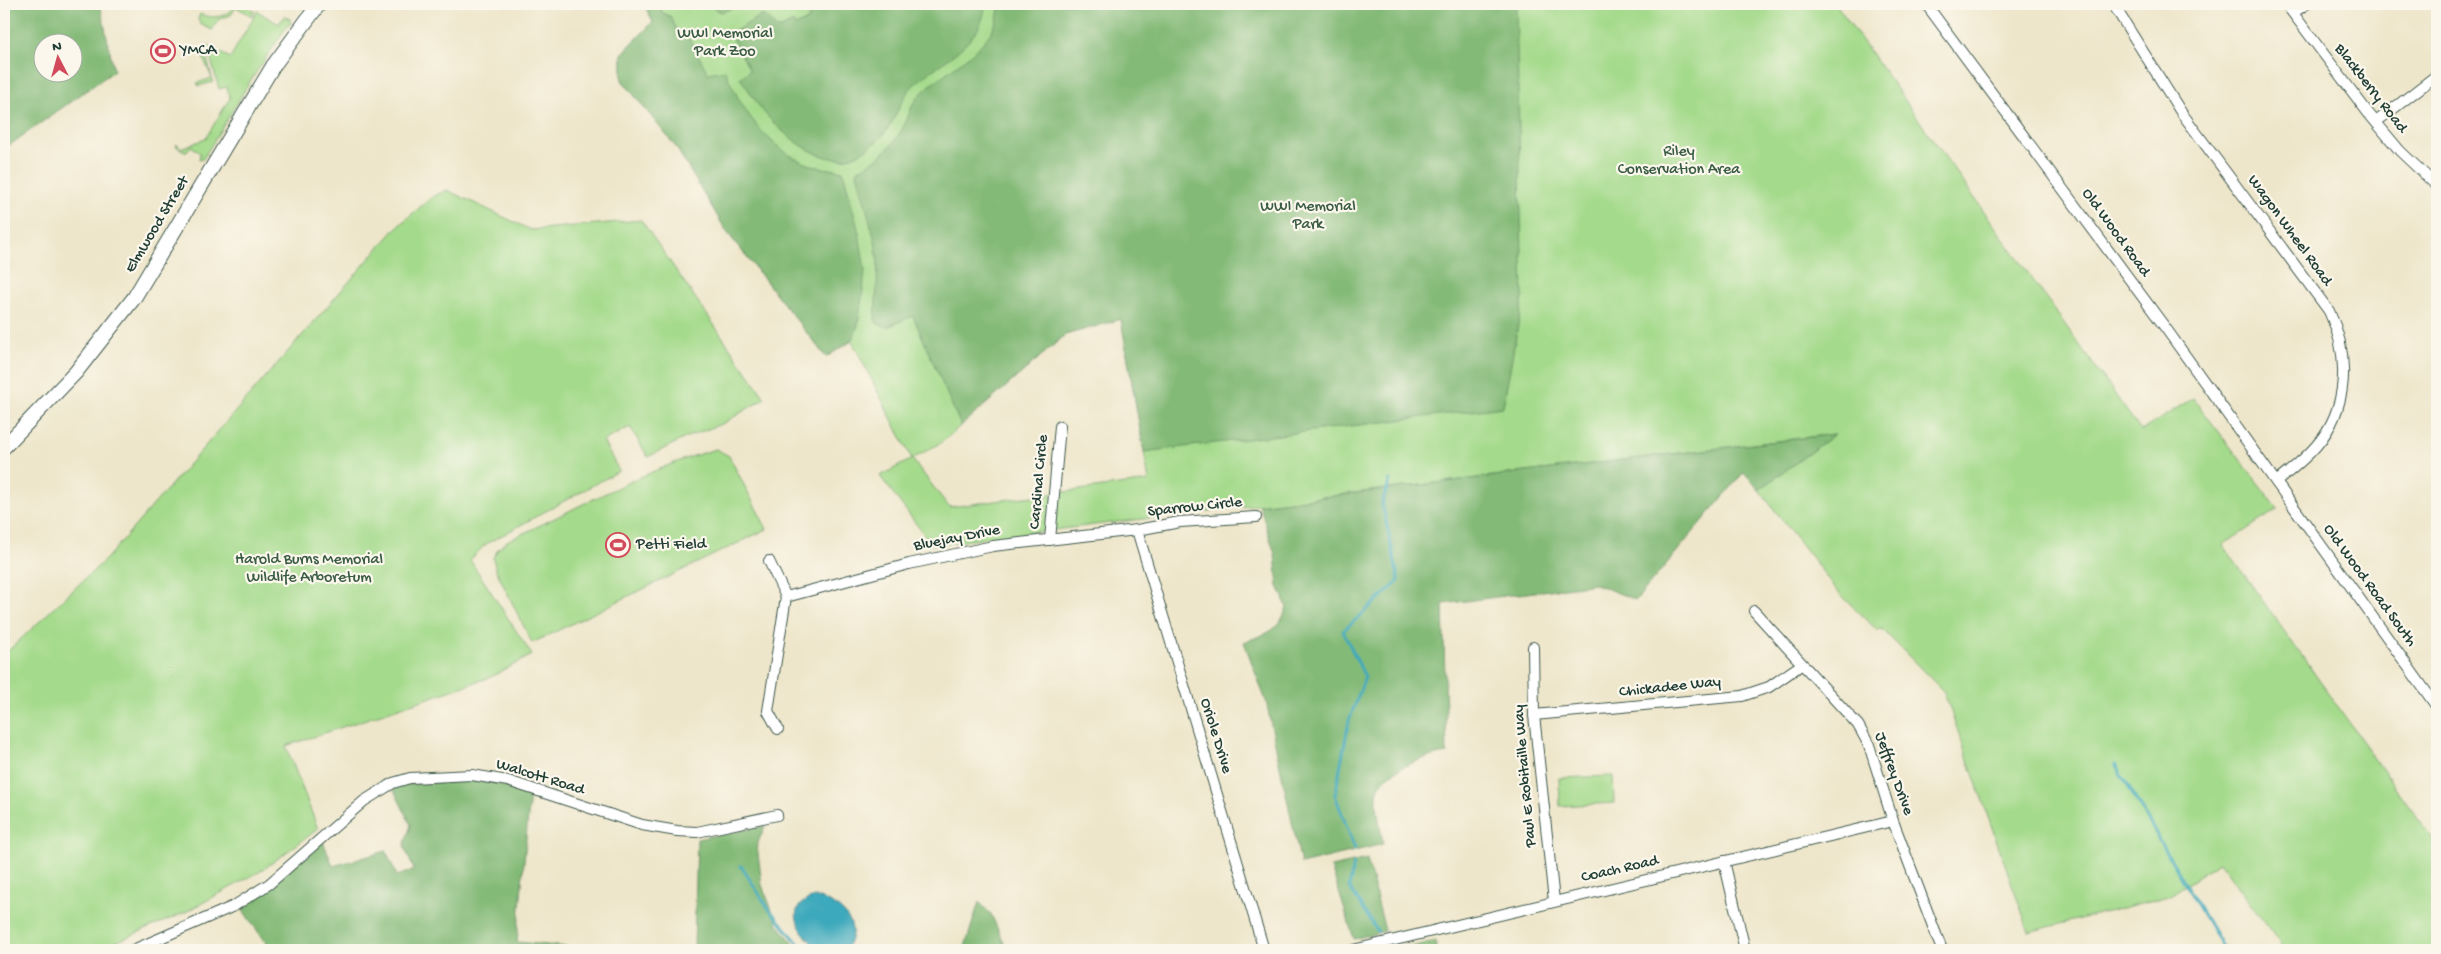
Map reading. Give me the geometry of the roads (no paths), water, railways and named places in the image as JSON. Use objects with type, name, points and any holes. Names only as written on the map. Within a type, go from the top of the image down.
[{"type":"main road","name":"Elmwood Street","points":[[4,447],[76,372],[134,298],[273,66],[319,4]]},
{"type":"street","name":"Old Wood Road","points":[[1926,4],[2168,330],[2276,482]]},
{"type":"street","name":"Wagon Wheel Road","points":[[2113,4],[2181,112],[2329,311],[2337,327],[2343,363],[2343,386],[2335,418],[2317,445],[2276,482]]},
{"type":"street","name":"Blackberry Road","points":[[2286,4],[2400,151],[2437,186]]},
{"type":"street","points":[[2293,13],[2306,4]]},
{"type":"street","points":[[2376,122],[2437,75]]},
{"type":"street","name":"Cardinal Circle","points":[[1050,540],[1060,426]]},
{"type":"street","name":"Old Wood Road South","points":[[2276,482],[2437,707]]},
{"type":"street","name":"Sparrow Circle","points":[[1137,530],[1180,522],[1256,517]]},
{"type":"street","name":"Bluejay Drive","points":[[786,597],[909,564],[993,546],[1137,530]]},
{"type":"street","name":"Oriole Drive","points":[[1137,530],[1264,950]]},
{"type":"street","points":[[769,561],[786,597],[768,711],[778,728]]},
{"type":"street","name":"Jeffrey Drive","points":[[1754,611],[1801,665],[1858,725],[1869,745],[1894,821],[1942,950]]},
{"type":"street","name":"Paul E Robitaille Way","points":[[1533,647],[1534,715],[1554,901]]},
{"type":"street","name":"Chickadee Way","points":[[1534,715],[1742,696],[1769,687],[1801,665]]},
{"type":"street","name":"Walcott Road","points":[[133,950],[234,906],[270,884],[364,801],[393,783],[410,778],[472,775],[508,781],[642,825],[678,831],[705,830],[777,815]]},
{"type":"street","name":"Coach Road","points":[[1353,950],[1894,821]]},
{"type":"street","points":[[1724,861],[1745,950]]},
{"type":"water","points":[[815,897],[833,904],[841,910],[851,924],[852,933],[850,941],[844,950],[819,950],[801,929],[796,914],[798,907]]},
{"type":"waterway","points":[[1355,849],[1335,795],[1349,721],[1365,677],[1343,631],[1399,581],[1382,503],[1390,480]]},
{"type":"waterway","points":[[2115,764],[2224,950]]},
{"type":"waterway","points":[[1354,864],[1349,887],[1378,932]]},
{"type":"waterway","points":[[741,866],[769,909],[804,950]]},
{"type":"place","name":"YMCA","points":[[163,51]]},
{"type":"place","name":"Petti Field","points":[[618,545]]},
{"type":"park label","name":"WWI Memorial Park Zoo","points":[[725,43]]},
{"type":"park label","name":"Riley Conservation Area","points":[[1679,161]]},
{"type":"park label","name":"WWI Memorial Park","points":[[1308,216]]},
{"type":"park label","name":"Harold Burns Memorial Wildlife Arboretum","points":[[309,569]]}]
